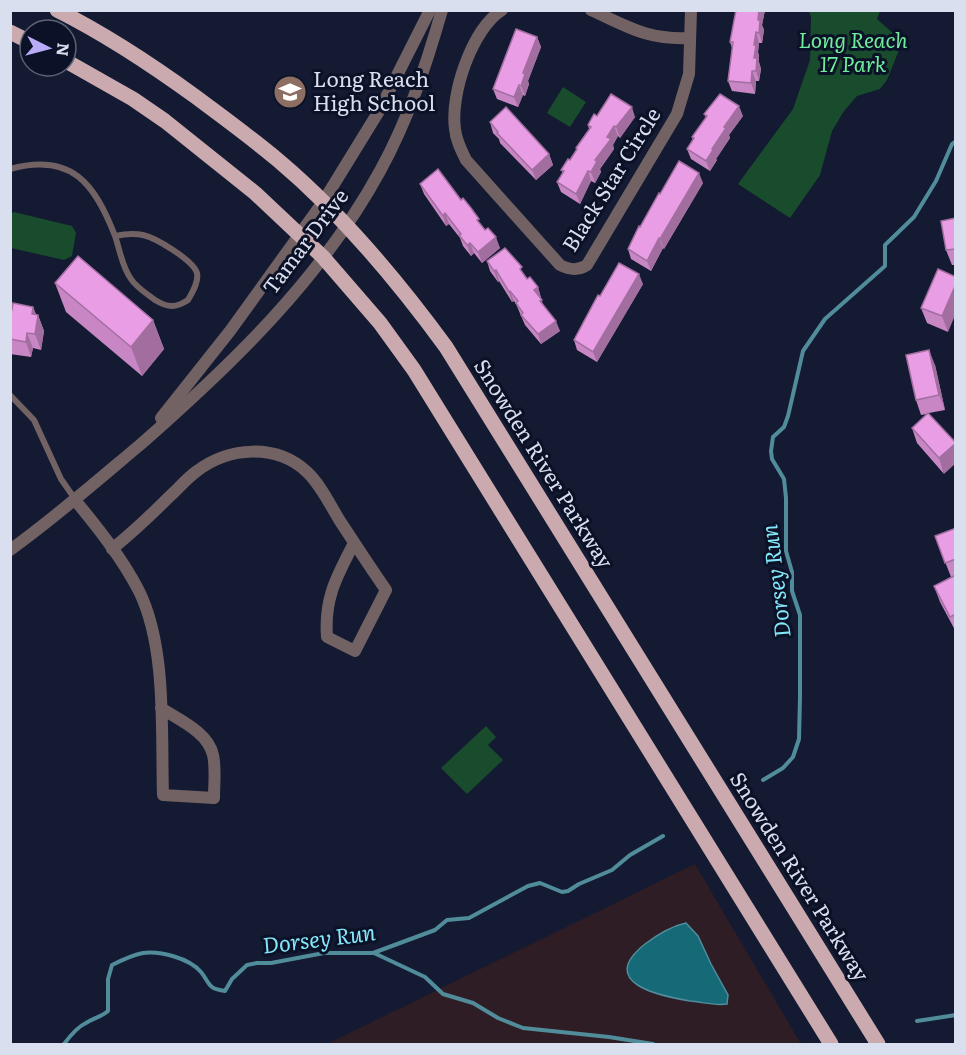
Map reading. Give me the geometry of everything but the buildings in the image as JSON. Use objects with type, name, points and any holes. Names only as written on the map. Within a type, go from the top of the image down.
[{"type":"main road","name":"Snowden River Parkway","points":[[57,10],[136,55],[280,162],[347,225],[412,302],[446,347],[878,1044]]},
{"type":"main road","points":[[78,68],[133,99],[165,121],[255,194],[323,257],[380,323],[414,370],[831,1044]]},
{"type":"street","name":"Tamar Drive","points":[[132,451],[184,390],[323,202],[379,111],[430,10]]},
{"type":"street","name":"Tamar Drive","points":[[10,550],[75,500],[194,398],[245,349],[287,303],[347,225],[380,172],[404,124],[425,69],[442,10]]},
{"type":"street","name":"Black Star Circle","points":[[502,10],[484,28],[475,43],[458,86],[454,114],[458,141],[466,160],[560,265],[567,269],[581,269],[587,265],[677,114],[689,74],[691,10]]},
{"type":"street","points":[[591,10],[643,34],[657,37],[690,38]]},
{"type":"street","points":[[112,549],[196,472],[222,457],[245,452],[265,452],[294,462],[316,482],[386,590],[355,651],[327,636],[326,621],[331,588],[354,543]]},
{"type":"street","points":[[75,500],[112,549],[139,591],[147,612],[157,653],[163,795],[214,798],[214,756],[210,745],[202,735],[160,708]]},
{"type":"lane","points":[[10,169],[36,164],[52,165],[79,176],[96,195],[115,236],[131,280],[158,301],[174,307],[188,300],[197,282],[197,273],[191,264],[151,237],[141,234],[115,236]]},
{"type":"lane","points":[[10,395],[34,420],[61,479],[75,500]]},
{"type":"shaded area","points":[[695,864],[801,1044],[327,1044]]},
{"type":"shaded area","points":[[686,923],[698,936],[728,995],[727,1004],[708,1004],[663,995],[638,985],[630,978],[627,969],[632,957],[645,944],[665,931]]},
{"type":"green space","name":"Long Reach 17 Park","points":[[809,11],[880,11],[877,19],[896,36],[901,45],[887,80],[880,89],[857,96],[844,111],[832,131],[820,175],[790,218],[738,184],[793,109],[810,60],[811,17]]},
{"type":"green space","points":[[563,87],[586,102],[570,127],[547,113]]},
{"type":"green space","points":[[14,212],[72,226],[76,233],[72,256],[64,260],[11,248],[11,214]]},
{"type":"green space","points":[[486,726],[496,737],[488,745],[503,760],[467,794],[441,768]]},
{"type":"waterway","name":"Dorsey Run","points":[[763,780],[783,768],[793,757],[799,739],[800,615],[792,591],[792,572],[786,551],[784,479],[772,459],[773,437],[784,427],[788,416],[803,351],[825,319],[885,266],[885,245],[914,217],[936,181],[952,144],[956,141]]},
{"type":"waterway","name":"Dorsey Run","points":[[64,1044],[80,1027],[108,1011],[108,979],[112,965],[131,956],[150,953],[166,954],[182,959],[196,967],[212,987],[225,991],[232,979],[247,965],[324,953],[373,953],[435,930],[447,920],[469,918],[528,886],[540,883],[562,892],[568,891],[612,870],[630,855],[663,836]]},
{"type":"waterway","points":[[374,953],[425,977],[443,994],[473,1003],[498,1018],[523,1028],[653,1044]]},
{"type":"waterway","points":[[917,1021],[956,1015]]},
{"type":"place","name":"Long Reach High School","points":[[290,92]]}]
